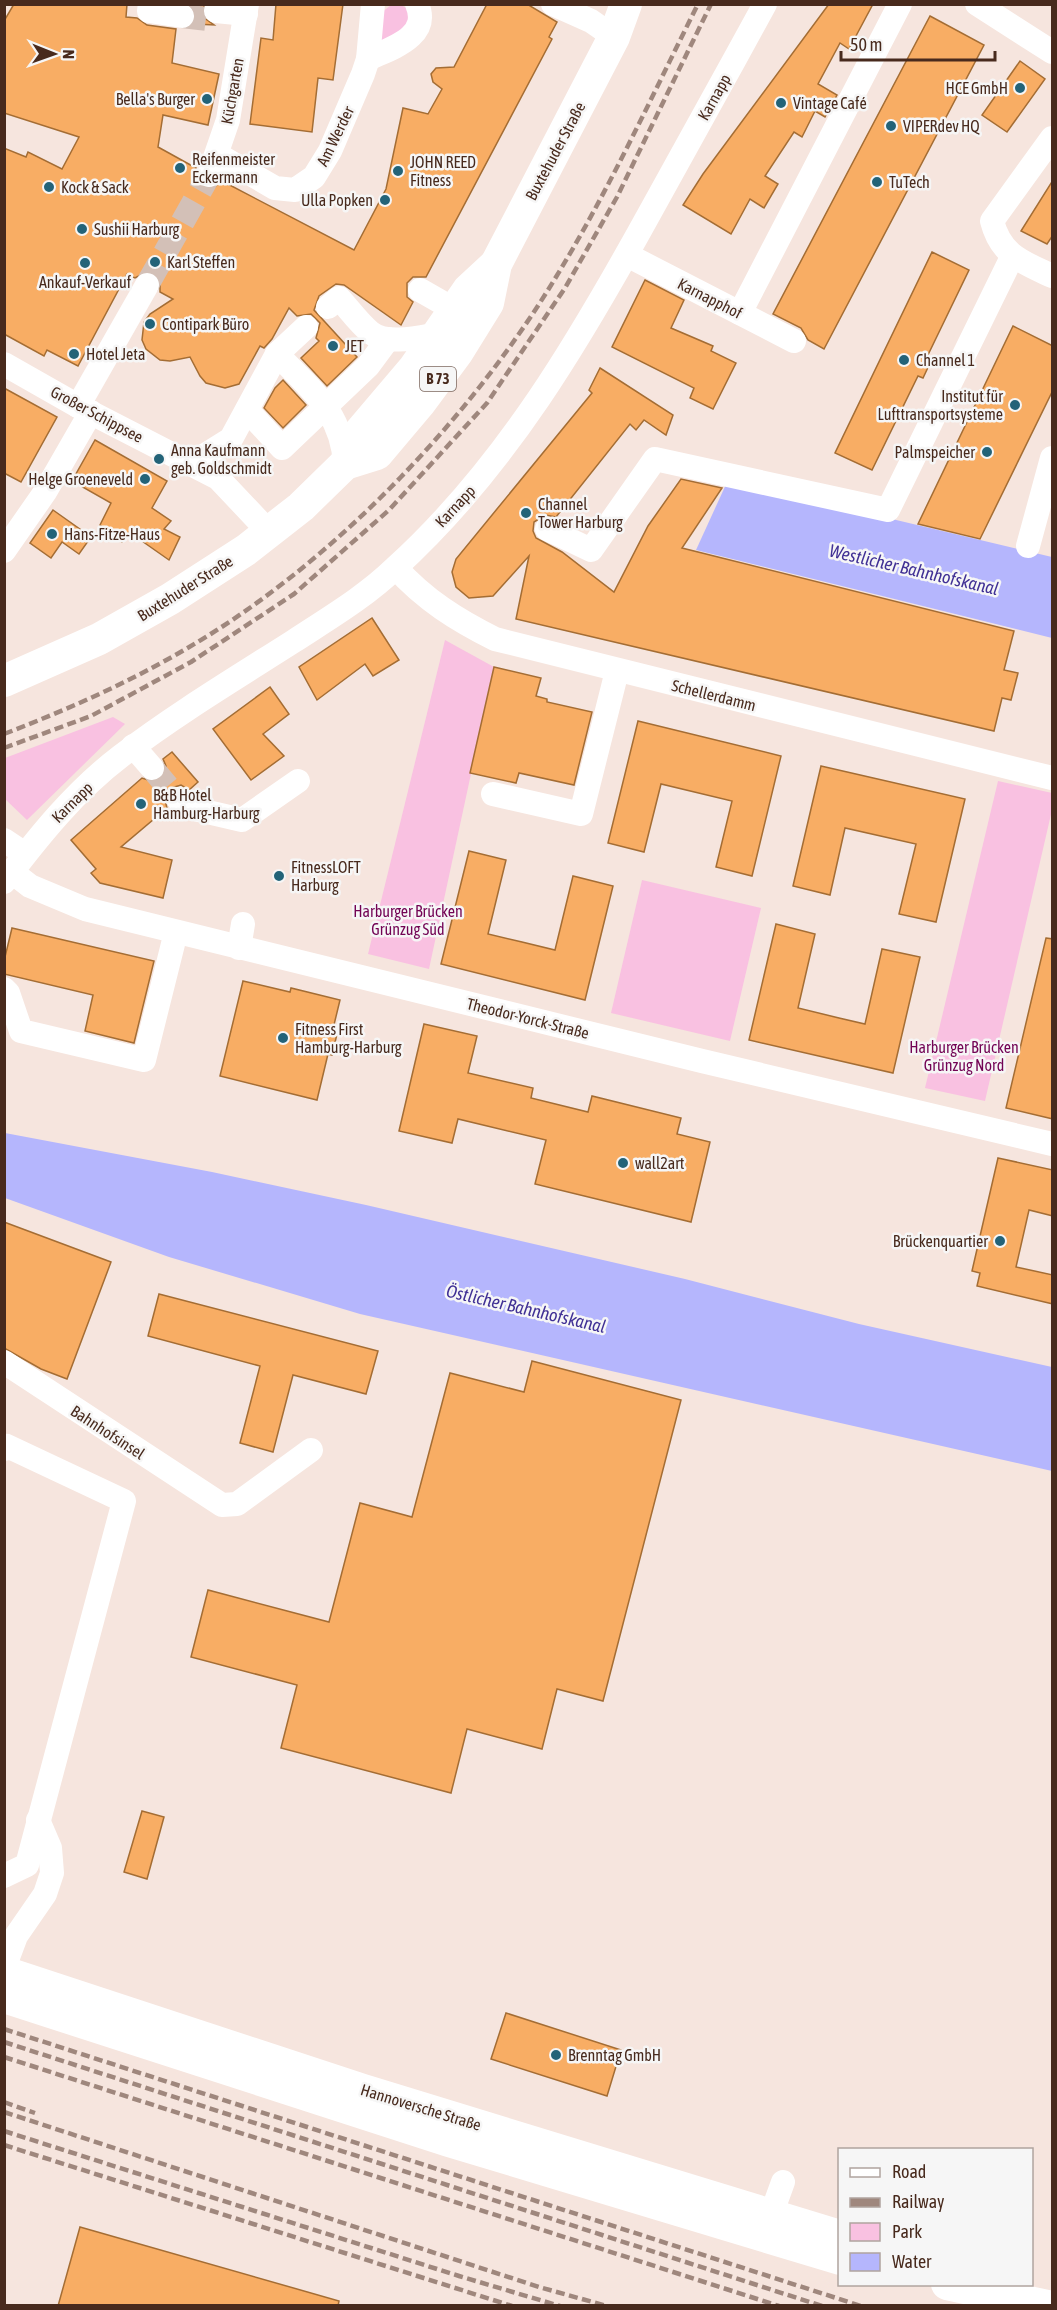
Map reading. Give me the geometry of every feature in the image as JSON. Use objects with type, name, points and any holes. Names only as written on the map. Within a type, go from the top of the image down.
[{"type":"main road","name":"Buxtehuder Straße","points":[[345,464],[377,454],[431,388],[488,303],[496,264],[614,38],[626,4]]},
{"type":"main road","name":"Buxtehuder Straße","points":[[614,38],[641,4]]},
{"type":"main road","name":"Buxtehuder Straße","points":[[4,681],[118,630],[170,599],[270,533],[345,464],[358,434],[414,368],[468,290],[496,264]]},
{"type":"main road","name":"Hannoversche Straße","points":[[4,1971],[454,2118],[838,2235]]},
{"type":"main road","name":"Hannoversche Straße","points":[[4,1997],[497,2156],[838,2258]]},
{"type":"main road","points":[[1033,2283],[1053,2286]]},
{"type":"main road","points":[[956,2286],[1047,2306]]},
{"type":"street","points":[[150,4],[149,11],[182,16]]},
{"type":"street","name":"Am Werder","points":[[213,165],[274,188],[295,190],[314,177],[330,151],[368,59],[373,4]]},
{"type":"street","points":[[368,59],[400,44],[416,31],[420,24],[417,4]]},
{"type":"street","points":[[553,4],[591,21],[614,38]]},
{"type":"street","name":"Karnapp","points":[[14,870],[78,794],[134,746],[354,603],[396,568],[482,477],[516,434],[561,366],[627,255],[765,4]]},
{"type":"street","points":[[740,313],[900,4]]},
{"type":"street","points":[[977,4],[1053,52]]},
{"type":"street","points":[[216,16],[246,14]]},
{"type":"street","name":"Küchgarten","points":[[213,165],[228,120],[246,14]]},
{"type":"street","points":[[1053,138],[992,221],[996,235],[1012,257],[1053,276]]},
{"type":"street","name":"Karnapphof","points":[[627,255],[794,340]]},
{"type":"street","points":[[547,529],[591,550],[655,459],[888,510],[1012,257]]},
{"type":"street","points":[[4,551],[45,492],[147,285]]},
{"type":"street","points":[[328,307],[339,298],[372,334],[388,339],[447,322],[420,290]]},
{"type":"street","points":[[191,464],[231,439],[278,354],[306,327]]},
{"type":"street","points":[[247,410],[282,448],[368,366],[388,339]]},
{"type":"street","points":[[278,354],[326,408],[341,433],[345,464]]},
{"type":"street","name":"Großer Schippsee","points":[[4,364],[84,409],[218,478],[270,533]]},
{"type":"street","points":[[1028,546],[1053,458]]},
{"type":"street","name":"Schellerdamm","points":[[396,568],[419,592],[447,613],[495,639],[1053,778]]},
{"type":"street","points":[[493,794],[581,814],[617,670]]},
{"type":"street","points":[[134,746],[152,768]]},
{"type":"street","points":[[178,799],[186,807],[242,820],[298,781]]},
{"type":"street","name":"Theodor-Yorck-Straße","points":[[4,840],[14,870],[30,886],[85,909],[238,948],[1053,1144]]},
{"type":"street","points":[[238,948],[243,924]]},
{"type":"street","points":[[4,989],[8,993],[21,1031],[144,1060],[176,932]]},
{"type":"street","name":"Bahnhofsinsel","points":[[4,1362],[212,1500],[230,1507],[311,1450]]},
{"type":"street","points":[[4,1449],[8,1446],[124,1501],[27,1865],[4,1876]]},
{"type":"street","points":[[38,1820],[50,1848],[52,1873],[45,1894],[16,1936],[4,1971],[39,2008]]},
{"type":"street","points":[[4,1915],[16,1936]]},
{"type":"street","points":[[415,2130],[454,2118],[497,2156]]},
{"type":"street","points":[[771,2215],[783,2182]]},
{"type":"green space","points":[[391,5],[401,5],[408,9],[410,25],[380,42],[381,13]]},
{"type":"green space","name":"Harburger Brücken Grünzug Süd","points":[[445,640],[494,667],[429,969],[368,954]]},
{"type":"green space","points":[[113,717],[125,724],[27,820],[5,799],[5,758]]},
{"type":"green space","name":"Harburger Brücken Grünzug Nord","points":[[998,781],[1052,793],[1052,810],[985,1101],[925,1088]]},
{"type":"green space","points":[[642,880],[761,908],[730,1041],[611,1013]]},
{"type":"water","name":"Westlicher Bahnhofskanal","points":[[728,480],[1052,557],[1052,638],[696,550]]},
{"type":"water","name":"Östlicher Bahnhofskanal","points":[[5,1133],[212,1172],[366,1205],[685,1279],[859,1324],[1052,1367],[1052,1471],[360,1314],[169,1257],[5,1198]]},
{"type":"building","points":[[14,4],[127,4],[126,17],[137,18],[147,25],[176,29],[172,63],[219,74],[208,125],[163,115],[158,147],[196,168],[195,178],[204,188],[212,189],[222,181],[354,250],[386,189],[403,108],[428,114],[442,89],[433,82],[431,74],[436,68],[454,67],[487,4],[527,4],[557,22],[549,37],[552,39],[426,277],[413,277],[407,283],[407,297],[413,302],[401,325],[344,285],[336,284],[319,296],[314,310],[357,357],[327,386],[301,358],[319,341],[316,338],[320,323],[311,314],[297,316],[289,308],[272,339],[264,348],[260,346],[239,384],[225,388],[206,383],[190,357],[170,361],[160,360],[146,349],[142,340],[144,322],[150,314],[173,299],[160,292],[160,278],[148,271],[135,278],[127,274],[78,366],[47,350],[44,356],[4,334],[4,148],[26,157],[28,152],[62,169],[79,137],[4,113],[4,21]]},
{"type":"building","points":[[190,4],[204,4],[203,17],[214,25],[194,24],[195,11]]},
{"type":"building","points":[[276,4],[343,4],[333,80],[318,78],[312,132],[250,124],[261,38],[273,40]]},
{"type":"building","points":[[829,4],[873,4],[849,49],[840,43],[818,84],[837,95],[825,117],[815,111],[802,137],[794,132],[765,176],[778,184],[764,208],[750,199],[731,234],[683,205],[703,174]]},
{"type":"building","name":"TuTech","points":[[930,16],[984,45],[824,349],[808,340],[801,328],[773,314]]},
{"type":"building","name":"HCE GmbH","points":[[1020,61],[1045,79],[1007,132],[982,115]]},
{"type":"building","points":[[1053,180],[1053,235],[1047,244],[1021,231]]},
{"type":"building","name":"Channel 1","points":[[932,252],[969,270],[926,359],[931,361],[923,378],[918,376],[872,470],[835,453]]},
{"type":"building","points":[[645,280],[684,300],[671,328],[713,346],[711,351],[736,363],[713,409],[690,398],[694,388],[612,347]]},
{"type":"building","name":"Palmspeicher","points":[[1013,326],[1053,346],[1053,390],[980,539],[918,524]]},
{"type":"building","points":[[600,368],[673,415],[666,435],[644,420],[636,430],[630,424],[556,517],[545,515],[534,522],[533,531],[536,538],[562,552],[614,592],[648,526],[681,479],[722,488],[682,548],[1014,631],[1004,670],[1018,673],[1011,700],[1002,698],[994,731],[516,619],[529,556],[493,596],[469,598],[456,587],[452,572],[456,559],[592,393],[589,390]]},
{"type":"building","points":[[283,380],[306,405],[283,428],[264,408],[275,388]]},
{"type":"building","points":[[4,388],[57,417],[21,482],[4,473]]},
{"type":"building","points":[[95,440],[167,481],[152,508],[171,521],[164,529],[180,537],[169,560],[129,532],[122,542],[100,525],[111,503],[72,481]]},
{"type":"building","name":"Hans-Fitze-Haus","points":[[53,510],[91,537],[79,554],[62,542],[51,558],[30,543]]},
{"type":"building","points":[[372,618],[399,660],[373,676],[365,664],[317,700],[299,667]]},
{"type":"building","points":[[494,667],[541,678],[536,696],[547,699],[547,702],[592,712],[574,785],[519,773],[516,783],[470,773]]},
{"type":"building","points":[[270,687],[289,714],[263,734],[284,756],[251,780],[213,729]]},
{"type":"building","points":[[638,721],[781,756],[752,876],[716,867],[732,801],[661,784],[644,852],[608,843]]},
{"type":"building","points":[[172,752],[198,782],[189,790],[181,785],[168,789],[164,796],[167,808],[121,847],[172,860],[163,898],[100,883],[91,873],[96,869],[71,840],[142,778],[154,782],[162,778],[166,766],[163,759]]},
{"type":"building","points":[[821,766],[965,799],[936,922],[899,914],[916,844],[845,828],[830,895],[793,886]]},
{"type":"building","points":[[469,851],[506,860],[488,934],[555,950],[573,876],[613,886],[585,1000],[441,964]]},
{"type":"building","points":[[776,924],[815,934],[798,1008],[865,1024],[882,949],[920,957],[893,1073],[749,1040]]},
{"type":"building","points":[[12,928],[154,961],[134,1043],[85,1031],[93,995],[4,974],[4,961]]},
{"type":"building","points":[[1046,938],[1053,939],[1053,1119],[1006,1108]]},
{"type":"building","name":"Fitness First Hamburg-Harburg","points":[[243,981],[290,992],[291,988],[340,1000],[332,1033],[337,1034],[332,1055],[328,1054],[317,1100],[220,1076]]},
{"type":"building","points":[[424,1024],[477,1036],[468,1073],[533,1088],[531,1098],[588,1112],[592,1096],[681,1118],[677,1134],[710,1142],[691,1222],[535,1184],[546,1140],[458,1119],[452,1143],[399,1131]]},
{"type":"building","name":"Brückenquartier","points":[[998,1158],[1053,1170],[1053,1216],[1029,1210],[1016,1267],[1053,1275],[1053,1304],[977,1286],[980,1273],[972,1271]]},
{"type":"building","points":[[4,1222],[111,1262],[67,1379],[41,1369],[4,1348]]},
{"type":"building","points":[[159,1294],[378,1351],[366,1394],[293,1375],[273,1452],[240,1443],[260,1366],[148,1336]]},
{"type":"building","points":[[532,1361],[681,1400],[603,1701],[557,1689],[542,1749],[467,1729],[451,1793],[281,1748],[297,1685],[191,1657],[208,1590],[329,1622],[360,1503],[412,1517],[450,1373],[524,1392]]},
{"type":"building","points":[[142,1811],[164,1817],[147,1879],[124,1872]]},
{"type":"building","name":"Brenntag GmbH","points":[[506,2013],[621,2050],[607,2096],[491,2059]]},
{"type":"building","points":[[80,2227],[339,2301],[338,2306],[58,2306]]},
{"type":"tunnel","points":[[182,16],[215,20]]},
{"type":"tunnel","points":[[147,285],[209,175]]},
{"type":"tunnel","points":[[152,768],[178,799]]},
{"type":"railway","points":[[4,734],[73,706],[140,674],[238,616],[291,577],[392,486],[482,384],[521,331],[556,277],[612,177],[698,4]]},
{"type":"railway","points":[[4,748],[91,716],[191,662],[294,594],[389,510],[487,403],[565,288],[617,197],[711,4]]},
{"type":"railway","points":[[4,2029],[861,2306]]},
{"type":"railway","points":[[4,2042],[822,2306]]},
{"type":"railway","points":[[4,2057],[779,2306]]},
{"type":"railway","points":[[4,2102],[35,2113]]},
{"type":"railway","points":[[4,2112],[539,2287],[607,2306]]},
{"type":"railway","points":[[4,2131],[560,2306]]},
{"type":"railway","points":[[4,2145],[512,2306]]},
{"type":"place","name":"HCE GmbH","points":[[1020,88]]},
{"type":"place","name":"Bella's Burger","points":[[207,99]]},
{"type":"place","name":"Vintage Café","points":[[781,103]]},
{"type":"place","name":"VIPERdev HQ","points":[[891,126]]},
{"type":"place","name":"Reifenmeister Eckermann","points":[[180,168]]},
{"type":"place","name":"JOHN REED Fitness","points":[[398,171]]},
{"type":"place","name":"TuTech","points":[[877,182]]},
{"type":"place","name":"Kock & Sack","points":[[49,187]]},
{"type":"place","name":"Ulla Popken","points":[[385,200]]},
{"type":"place","name":"Sushii Harburg","points":[[82,229]]},
{"type":"place","name":"Karl Steffen","points":[[155,262]]},
{"type":"place","name":"Ankauf-Verkauf","points":[[85,263]]},
{"type":"place","name":"Contipark Büro","points":[[150,324]]},
{"type":"place","name":"JET","points":[[333,346]]},
{"type":"place","name":"Hotel Jeta","points":[[74,354]]},
{"type":"place","name":"Channel 1","points":[[904,360]]},
{"type":"place","name":"Institut für Lufttransportsysteme","points":[[1015,405]]},
{"type":"place","name":"Palmspeicher","points":[[987,452]]},
{"type":"place","name":"Anna Kaufmann geb. Goldschmidt","points":[[159,459]]},
{"type":"place","name":"Helge Groeneveld","points":[[145,479]]},
{"type":"place","name":"Channel Tower Harburg","points":[[526,513]]},
{"type":"place","name":"Hans-Fitze-Haus","points":[[52,534]]},
{"type":"place","name":"B&B Hotel Hamburg-Harburg","points":[[141,804]]},
{"type":"place","name":"FitnessLOFT Harburg","points":[[279,876]]},
{"type":"place","name":"Fitness First Hamburg-Harburg","points":[[283,1038]]},
{"type":"place","name":"wall2art","points":[[623,1163]]},
{"type":"place","name":"Brückenquartier","points":[[1000,1241]]},
{"type":"place","name":"Brenntag GmbH","points":[[556,2055]]}]
